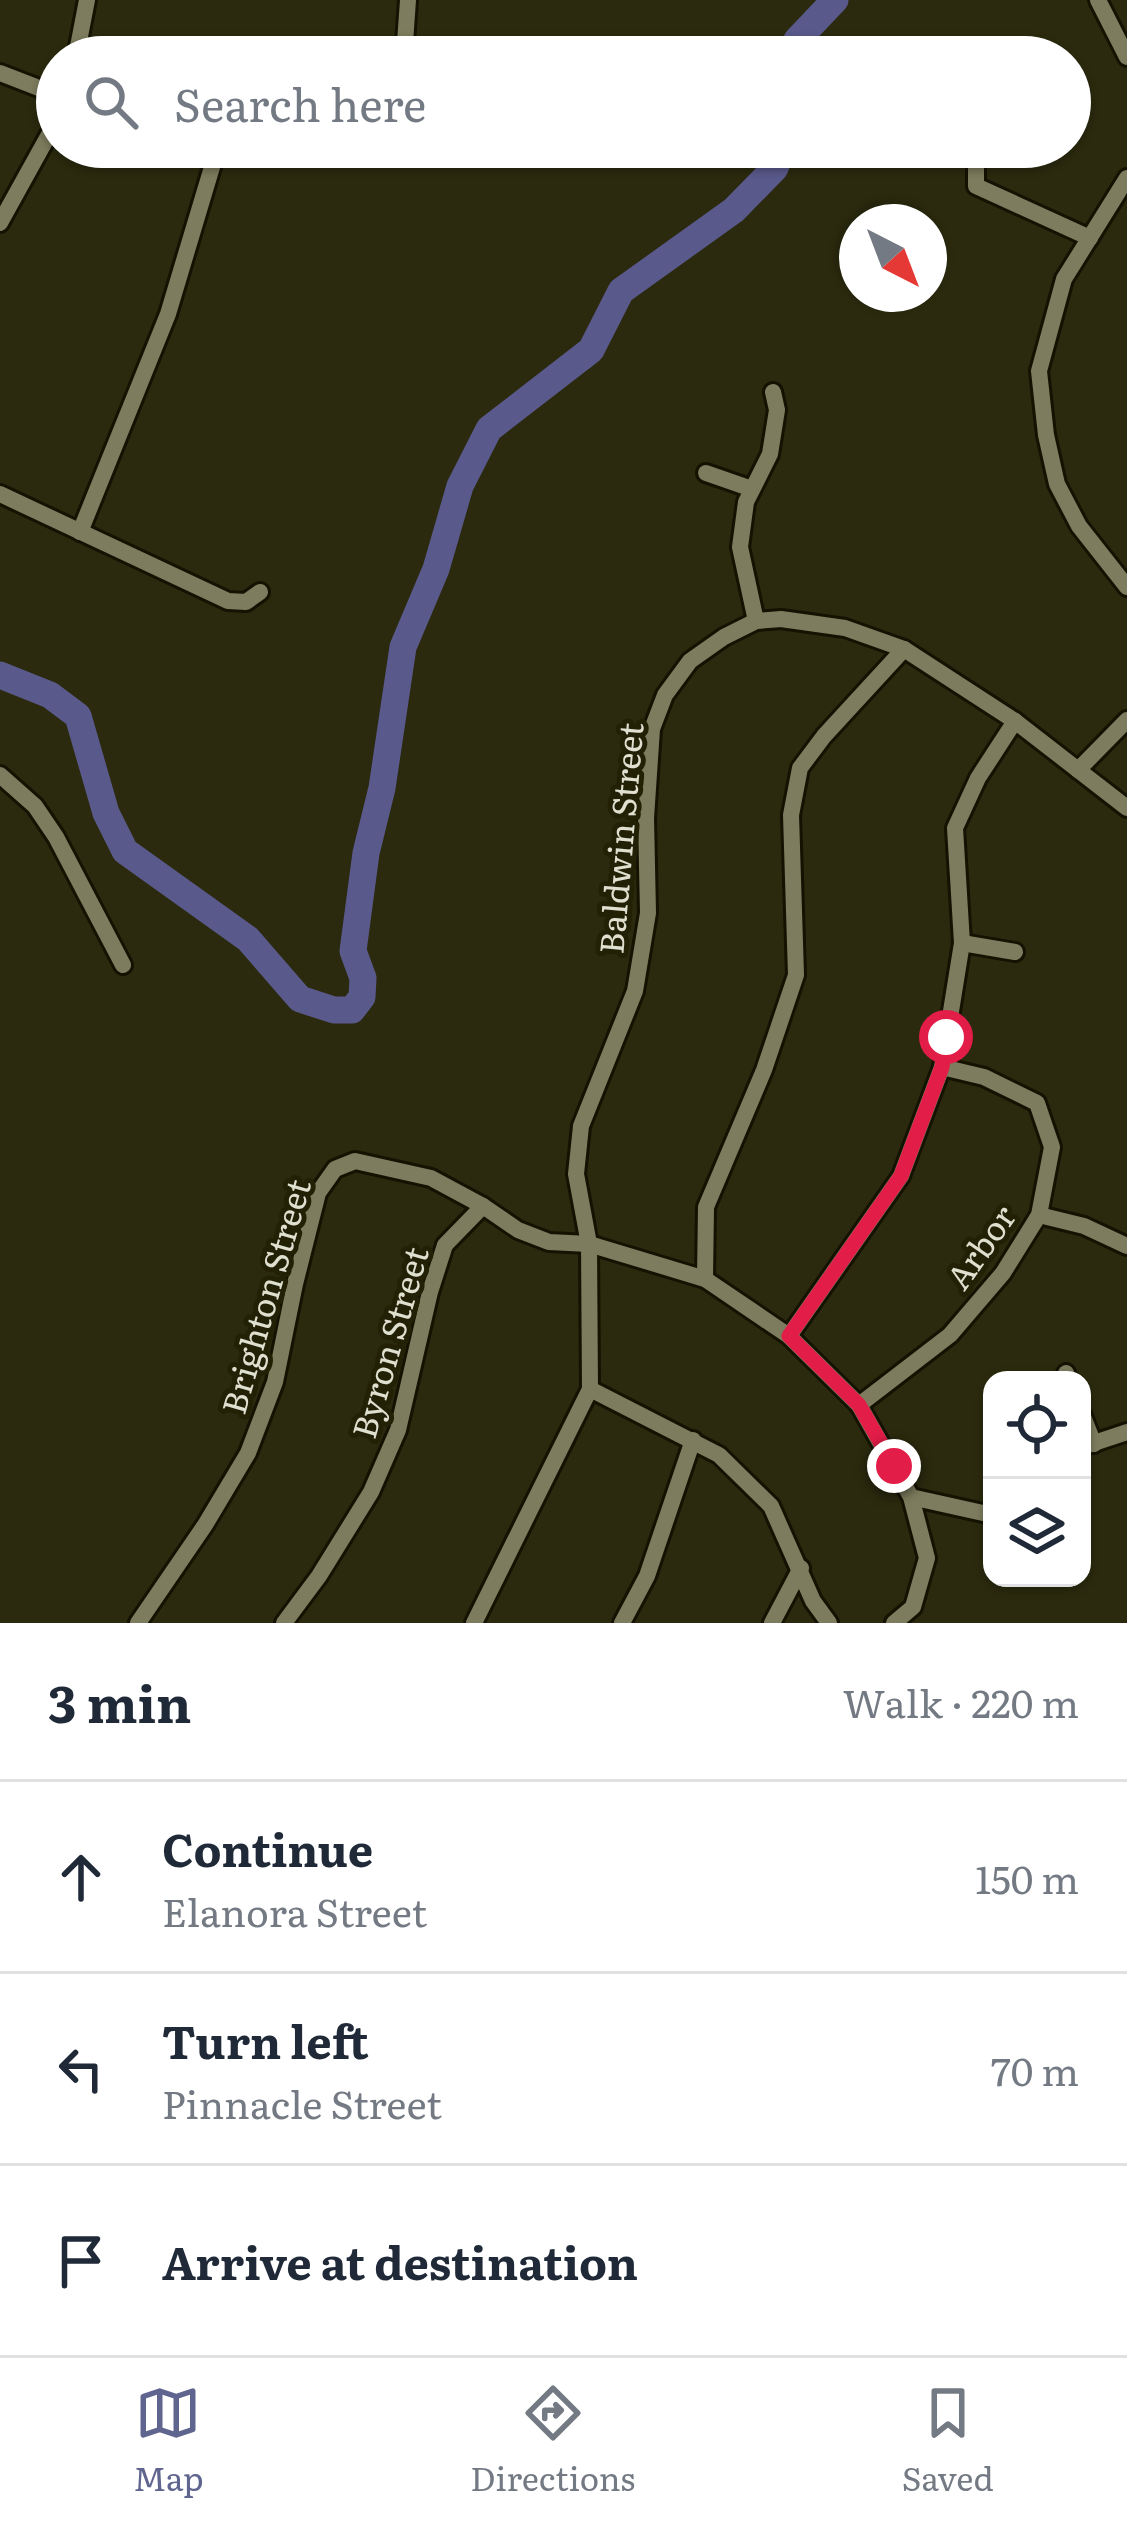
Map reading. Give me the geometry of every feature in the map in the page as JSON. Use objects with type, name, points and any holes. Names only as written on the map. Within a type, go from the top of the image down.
[{"type":"street","points":[[80,36],[88,0]]},
{"type":"street","points":[[405,36],[408,0]]},
{"type":"street","points":[[1098,0],[1127,57]]},
{"type":"street","points":[[0,73],[36,87]]},
{"type":"street","points":[[0,223],[36,158]]},
{"type":"street","points":[[80,532],[168,314],[212,168]]},
{"type":"street","points":[[976,168],[976,186],[1090,238]]},
{"type":"street","points":[[1127,178],[1064,279],[1039,371],[1046,435],[1058,484],[1079,526],[1127,587]]},
{"type":"street","points":[[773,392],[777,410],[770,454],[746,502],[740,547],[756,621],[781,619],[845,628],[904,649],[1016,721],[1127,808]]},
{"type":"street","points":[[706,473],[752,489]]},
{"type":"street","points":[[0,494],[228,601],[246,602],[260,592]]},
{"type":"street","name":"Baldwin Street","points":[[590,1390],[589,1244],[576,1174],[581,1126],[635,991],[648,914],[646,818],[652,728],[665,695],[690,661],[756,621]]},
{"type":"street","points":[[705,1280],[706,1207],[764,1070],[796,975],[790,814],[800,768],[904,649]]},
{"type":"street","points":[[1078,770],[1127,720]]},
{"type":"street","points":[[789,1336],[901,1176],[942,1067],[962,943],[955,828],[979,778],[1016,721]]},
{"type":"street","points":[[0,775],[34,806],[56,837],[123,965]]},
{"type":"street","points":[[962,943],[1015,952]]},
{"type":"street","name":"Arbor","points":[[859,1405],[950,1335],[1003,1273],[1039,1215],[1052,1147],[1037,1103],[984,1077],[942,1067]]},
{"type":"street","name":"Brighton Street","points":[[138,1623],[248,1453],[275,1382],[318,1193],[335,1169],[355,1161],[431,1178],[483,1206]]},
{"type":"street","points":[[483,1206],[518,1230],[549,1242],[589,1244],[705,1280],[789,1336],[859,1405],[911,1497],[927,1558],[913,1606],[894,1623]]},
{"type":"street","name":"Byron Street","points":[[284,1623],[320,1576],[371,1492],[398,1430],[445,1245],[483,1206]]},
{"type":"street","points":[[1039,1215],[1084,1226],[1127,1246]]},
{"type":"street","points":[[473,1623],[590,1390],[718,1455],[770,1506],[813,1600],[829,1623]]},
{"type":"street","points":[[1091,1444],[1127,1432]]},
{"type":"street","points":[[622,1623],[646,1576],[693,1440]]},
{"type":"street","points":[[911,1497],[983,1513]]},
{"type":"street","points":[[772,1623],[801,1568]]},
{"type":"waterway","points":[[801,36],[835,0]]},
{"type":"waterway","points":[[0,675],[50,695],[78,716],[106,813],[125,851],[248,939],[300,999],[334,1010],[352,1010],[362,997],[363,978],[353,951],[403,647],[436,569],[460,486],[489,429],[591,350],[621,291],[734,210],[775,168]]},
{"type":"route","points":[[894,1466],[859,1405],[789,1336],[901,1176],[942,1067],[946,1037]]}]
